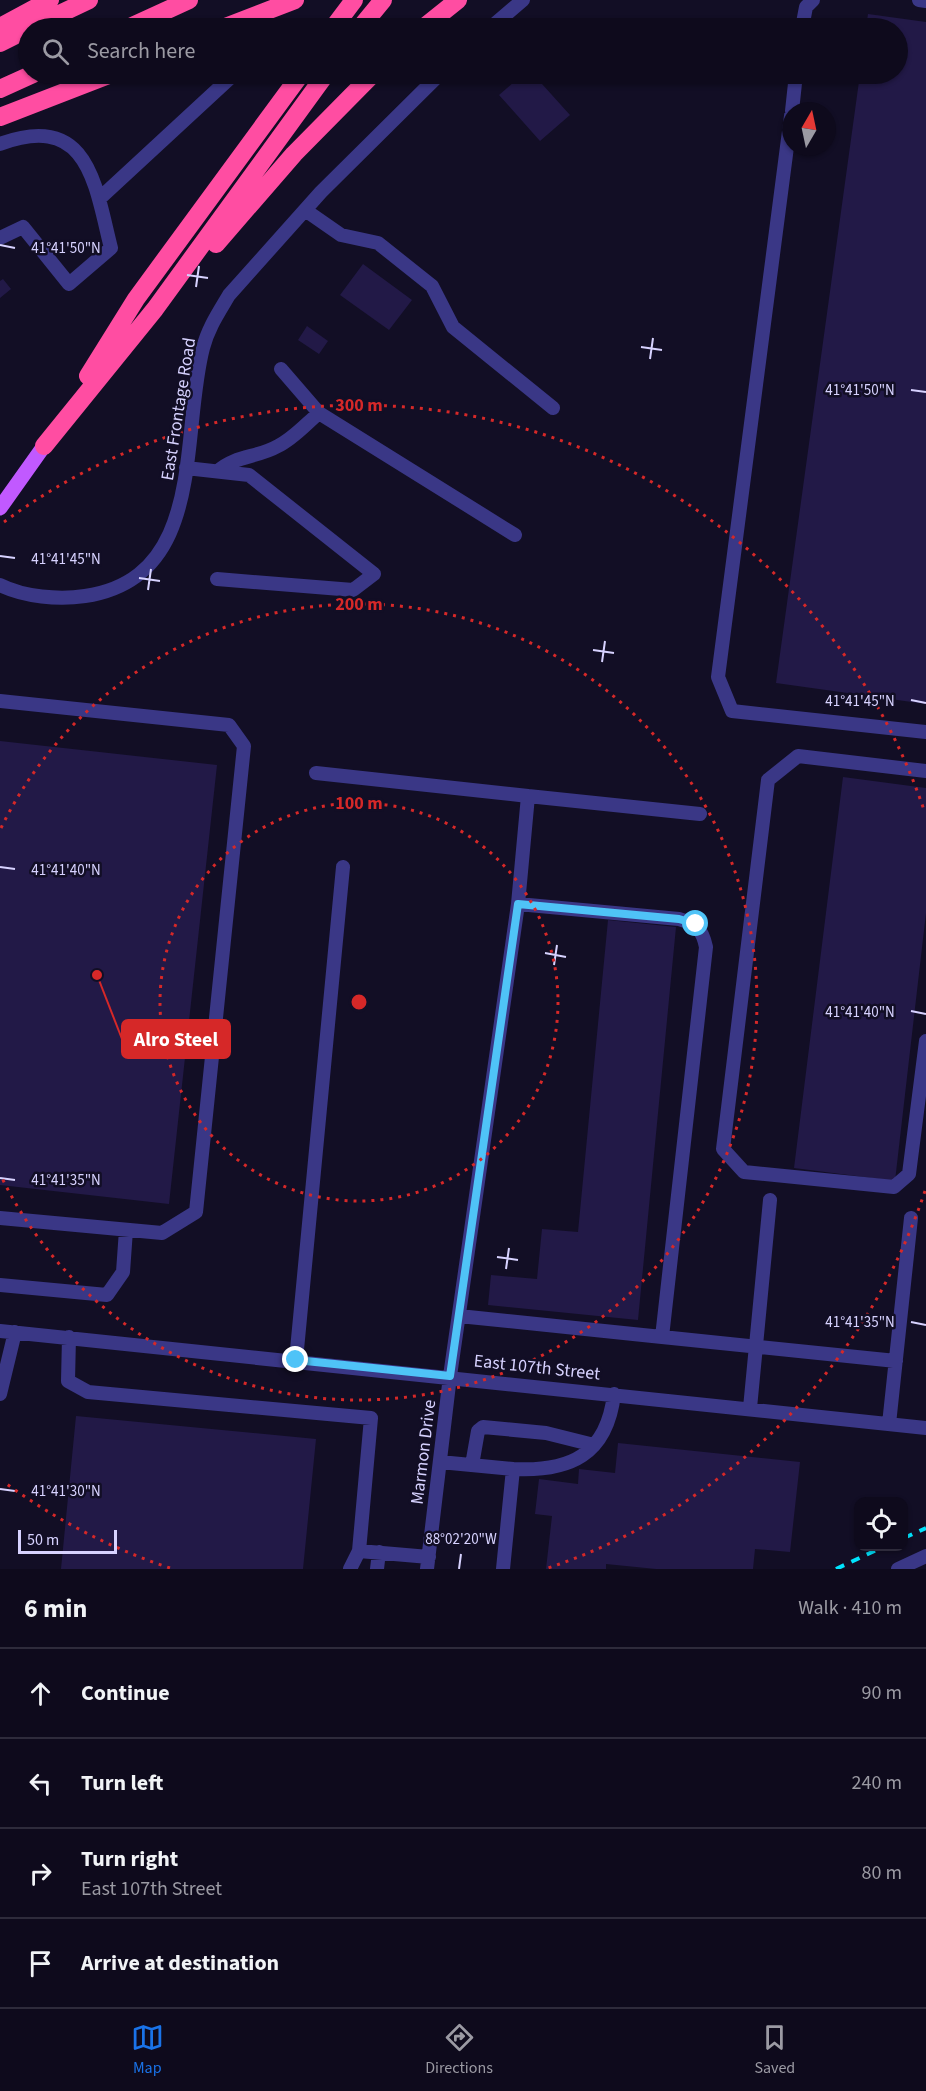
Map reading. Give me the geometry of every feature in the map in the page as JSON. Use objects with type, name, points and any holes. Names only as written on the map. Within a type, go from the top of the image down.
[{"type":"highway","points":[[0,27],[50,0]]},
{"type":"highway","points":[[52,18],[89,0]]},
{"type":"highway","points":[[150,18],[189,0]]},
{"type":"highway","points":[[249,18],[295,0]]},
{"type":"highway","points":[[340,18],[354,0]]},
{"type":"highway","points":[[368,18],[383,0]]},
{"type":"highway","points":[[436,18],[458,0]]},
{"type":"highway","points":[[0,43],[18,34]]},
{"type":"highway","points":[[0,89],[18,81]]},
{"type":"highway","points":[[0,117],[85,84]]},
{"type":"highway","points":[[44,446],[136,299],[294,84]]},
{"type":"highway","points":[[44,446],[155,309],[319,84]]},
{"type":"highway","points":[[87,393],[294,154],[363,84]]},
{"type":"main road","points":[[0,508],[44,446]]},
{"type":"street","points":[[502,18],[523,0]]},
{"type":"street","points":[[804,18],[806,7],[813,0]]},
{"type":"street","points":[[919,0],[926,1]]},
{"type":"street","points":[[99,199],[223,84]]},
{"type":"street","name":"East Frontage Road","points":[[0,585],[24,593],[74,597],[111,590],[136,577],[165,545],[178,514],[199,369],[211,326],[229,295],[305,210],[430,84]]},
{"type":"street","points":[[793,102],[795,84]]},
{"type":"street","points":[[0,144],[33,136],[54,139],[68,145],[88,164],[111,248],[69,284],[23,227],[0,238]]},
{"type":"street","points":[[786,156],[718,678],[732,711],[926,732]]},
{"type":"street","points":[[305,210],[341,235],[378,243],[432,286],[453,327],[552,408]]},
{"type":"street","points":[[281,369],[319,413],[515,535]]},
{"type":"street","points":[[218,471],[231,460],[256,456],[280,445],[319,413]]},
{"type":"street","points":[[186,468],[249,475],[374,574],[353,590],[217,579]]},
{"type":"street","points":[[0,701],[229,725],[244,746],[196,1212],[162,1233],[0,1218]]},
{"type":"street","points":[[926,771],[798,756],[768,780],[723,1149],[744,1172],[894,1187],[909,1174],[926,1041]]},
{"type":"street","points":[[316,773],[700,814]]},
{"type":"street","name":"Marmon Drive","points":[[428,1563],[450,1376],[518,904],[528,796]]},
{"type":"street","points":[[296,1360],[343,867]]},
{"type":"street","points":[[518,904],[679,919],[696,924],[703,933],[706,947],[662,1336]]},
{"type":"street","points":[[750,1408],[770,1200]]},
{"type":"street","points":[[889,1424],[911,1218]]},
{"type":"street","points":[[0,1285],[107,1295],[123,1272],[126,1230]]},
{"type":"street","points":[[459,1316],[896,1361]]},
{"type":"street","name":"East 107th Street","points":[[0,1331],[450,1376],[926,1428]]},
{"type":"street","points":[[0,1394],[15,1332]]},
{"type":"street","points":[[69,1337],[68,1381],[88,1392],[371,1418],[358,1551],[350,1569]]},
{"type":"street","points":[[440,1462],[542,1471],[561,1467],[594,1445],[606,1430],[611,1418],[614,1394]]},
{"type":"street","points":[[472,1465],[478,1431],[483,1427],[546,1434],[594,1445]]},
{"type":"street","points":[[503,1569],[513,1469]]},
{"type":"street","points":[[358,1551],[379,1552],[428,1563]]},
{"type":"street","points":[[376,1569],[379,1552]]},
{"type":"street","points":[[906,1567],[926,1556]]},
{"type":"building","points":[[868,14],[897,18],[867,18]]},
{"type":"building","points":[[908,20],[926,22],[926,704],[776,683],[859,84],[908,84]]},
{"type":"building","points":[[512,84],[542,84],[570,115],[540,141],[499,95]]},
{"type":"building","points":[[363,264],[412,300],[389,330],[340,295]]},
{"type":"building","points":[[3,279],[11,289],[0,298],[0,281]]},
{"type":"building","points":[[307,326],[328,341],[319,354],[298,340]]},
{"type":"building","points":[[0,741],[217,765],[169,1204],[0,1185]]},
{"type":"building","points":[[843,777],[926,788],[926,913],[895,1181],[794,1168]]},
{"type":"building","points":[[608,920],[676,927],[638,1320],[488,1305],[491,1275],[537,1279],[542,1229],[578,1232]]},
{"type":"building","points":[[76,1416],[316,1439],[303,1569],[61,1569]]},
{"type":"building","points":[[618,1443],[800,1462],[790,1552],[755,1549],[753,1569],[656,1569],[606,1564],[606,1569],[546,1569],[552,1516],[535,1514],[539,1479],[578,1484],[579,1469],[615,1473]]},
{"type":"railway","points":[[908,1536],[926,1528]]},
{"type":"railway","points":[[836,1569],[874,1551]]},
{"type":"place","name":"Alro Steel","points":[[97,975]]},
{"type":"route","points":[[296,1360],[450,1376],[518,904],[679,919],[696,924]]}]
